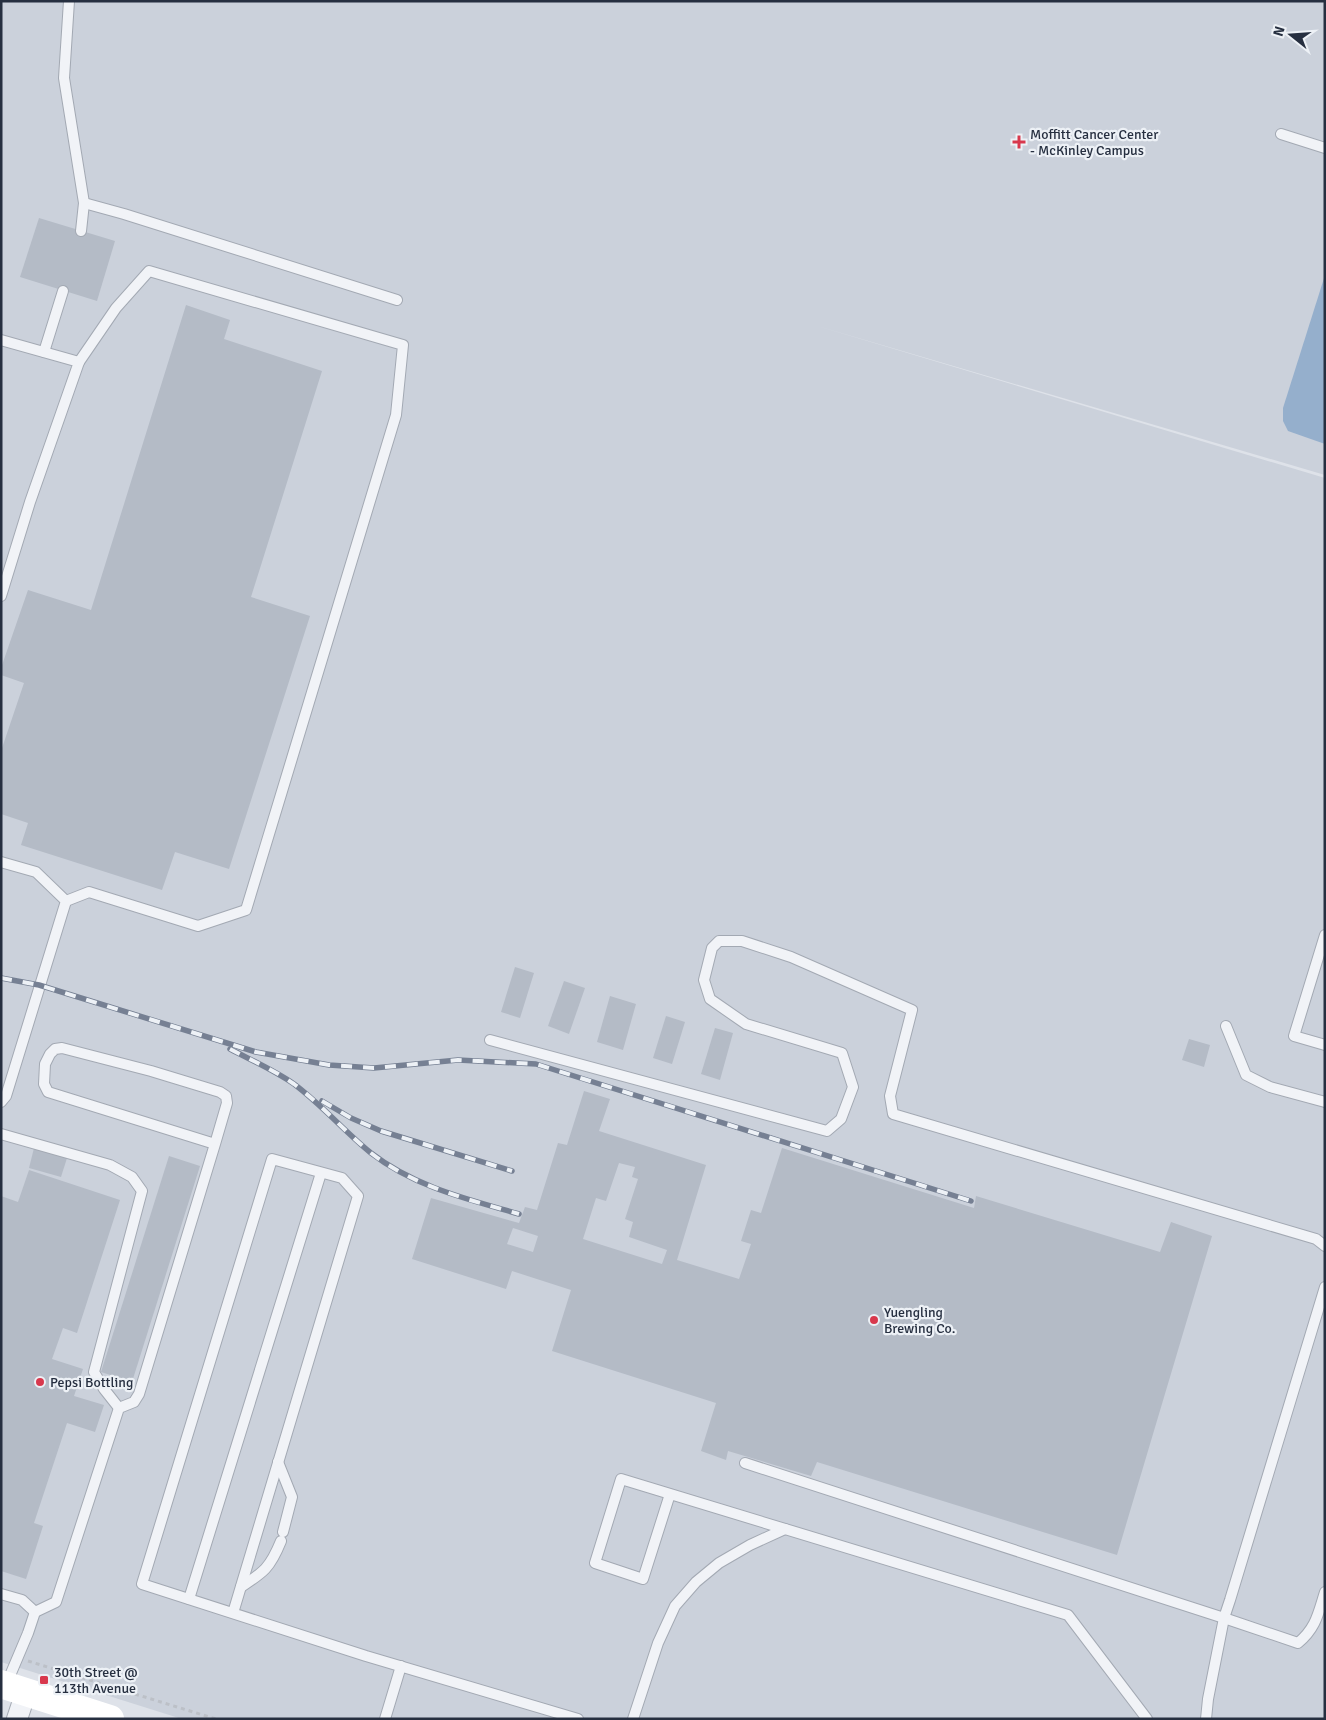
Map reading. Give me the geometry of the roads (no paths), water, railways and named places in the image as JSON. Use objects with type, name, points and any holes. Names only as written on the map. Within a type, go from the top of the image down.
[{"type":"main road","points":[[11,1687],[66,1708],[110,1719]]},
{"type":"street","points":[[11,1687],[17,1719]]},
{"type":"lane","points":[[69,1],[64,78],[84,203],[81,231]]},
{"type":"lane","points":[[1281,134],[1325,148]]},
{"type":"lane","points":[[84,203],[397,300]]},
{"type":"lane","points":[[1,596],[30,502],[79,362],[116,308],[149,271],[403,345],[396,415],[246,910],[198,926],[89,892],[66,901]]},
{"type":"lane","points":[[44,352],[63,291]]},
{"type":"lane","points":[[1,340],[79,362]]},
{"type":"lane","points":[[1,862],[36,872],[66,901]]},
{"type":"lane","points":[[1,1102],[6,1096],[66,901]]},
{"type":"lane","points":[[1325,935],[1294,1036],[1325,1045]]},
{"type":"lane","points":[[490,1040],[827,1131],[841,1119],[853,1087],[842,1053],[746,1024],[710,999],[704,980],[712,948],[719,940],[742,941],[791,957],[912,1010],[890,1096],[893,1114],[1316,1239],[1325,1246]]},
{"type":"lane","points":[[1226,1026],[1246,1075],[1270,1087],[1325,1102]]},
{"type":"lane","points":[[119,1408],[134,1402],[139,1394],[215,1144],[227,1103],[226,1096],[220,1092],[152,1072],[62,1048],[55,1049],[50,1054],[45,1064],[44,1084],[48,1092],[215,1144]]},
{"type":"lane","points":[[1,1134],[110,1165],[132,1177],[142,1191],[94,1372],[119,1408]]},
{"type":"lane","points":[[233,1613],[358,1196],[342,1178],[272,1159],[142,1584],[366,1656],[578,1719]]},
{"type":"lane","points":[[189,1599],[322,1173]]},
{"type":"lane","points":[[1206,1719],[1208,1699],[1224,1618],[1325,1288]]},
{"type":"lane","points":[[11,1687],[17,1658],[35,1612],[56,1602],[119,1408]]},
{"type":"lane","points":[[240,1587],[264,1572],[274,1558],[282,1536],[292,1497],[278,1462]]},
{"type":"lane","points":[[745,1462],[1298,1643],[1308,1634],[1315,1623],[1325,1592]]},
{"type":"lane","points":[[670,1494],[643,1579],[596,1564],[621,1480],[670,1494],[1068,1615],[1147,1719]]},
{"type":"lane","points":[[633,1719],[658,1643],[675,1606],[696,1582],[719,1563],[750,1545],[785,1529]]},
{"type":"lane","points":[[1,1594],[22,1600],[35,1612]]},
{"type":"lane","points":[[385,1719],[400,1666]]},
{"type":"water","points":[[1325,275],[1325,444],[1288,431],[1283,421],[1283,408]]},
{"type":"railway","points":[[1,978],[39,985],[256,1052],[329,1065],[374,1068],[458,1060],[536,1064],[971,1201]]},
{"type":"railway","points":[[230,1049],[294,1084],[361,1145],[405,1175],[442,1191],[519,1214]]},
{"type":"railway","points":[[322,1101],[351,1118],[381,1131],[512,1171]]},
{"type":"place","name":"Moffitt Cancer Center - McKinley Campus","points":[[1019,142]]},
{"type":"place","name":"Yuengling Brewing Co.","points":[[874,1320]]},
{"type":"place","name":"Pepsi Bottling","points":[[40,1382]]},
{"type":"place","name":"30th Street @ 113th Avenue","points":[[44,1680]]}]
